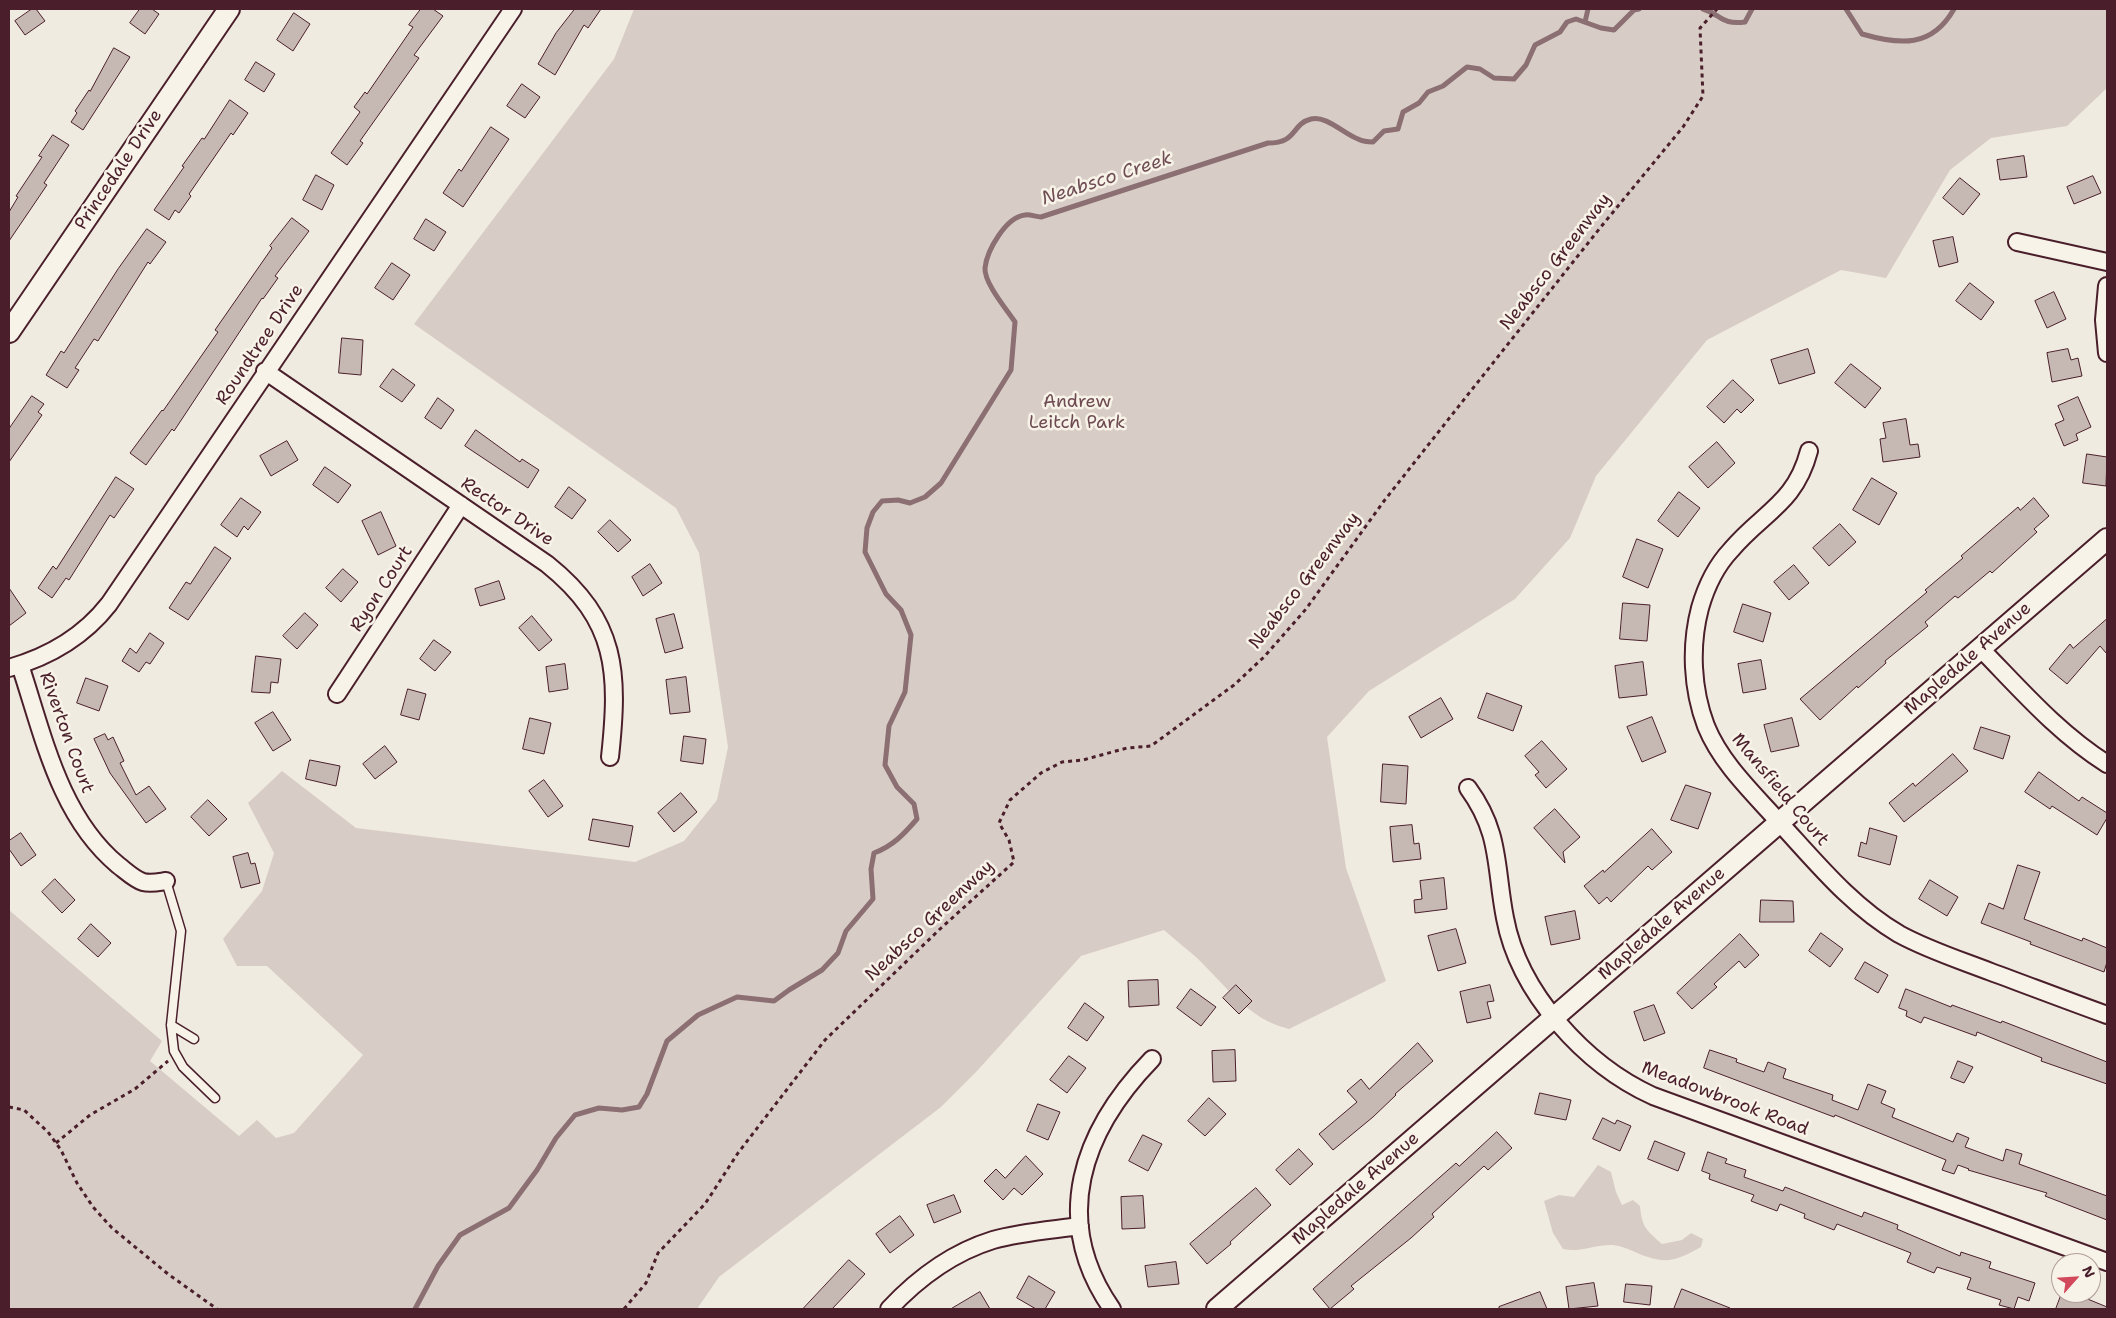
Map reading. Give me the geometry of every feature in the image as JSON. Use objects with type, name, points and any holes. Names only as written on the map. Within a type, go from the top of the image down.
[{"type":"street","name":"Princedale Drive","points":[[9,332],[229,9]]},
{"type":"street","name":"Roundtree Drive","points":[[14,666],[38,658],[63,644],[99,617],[513,9]]},
{"type":"street","points":[[2017,242],[2107,262]]},
{"type":"street","points":[[2107,286],[2104,320],[2107,353]]},
{"type":"street","name":"Rector Drive","points":[[266,371],[559,573],[576,591],[590,609],[609,648],[614,673],[615,710],[610,757]]},
{"type":"street","name":"Mansfield Court","points":[[1809,451],[1805,466],[1790,493],[1732,548],[1716,569],[1700,611],[1694,652],[1695,679],[1700,706],[1714,742],[1732,769],[1836,884],[1856,902],[1896,932],[1944,955],[2107,1015]]},
{"type":"street","name":"Ryon Court","points":[[337,694],[461,505]]},
{"type":"street","name":"Mapledale Avenue","points":[[1217,1309],[2107,539]]},
{"type":"street","points":[[1981,648],[2048,719],[2078,744],[2107,764]]},
{"type":"street","name":"Riverton Court","points":[[14,666],[60,784],[76,818],[99,848],[134,878],[150,883],[166,881]]},
{"type":"street","name":"Meadowbrook Road","points":[[1468,788],[1480,804],[1490,826],[1505,921],[1514,949],[1534,989],[1555,1018],[1595,1060],[1620,1078],[1654,1096],[2107,1262]]},
{"type":"street","points":[[1112,1309],[1094,1278],[1085,1252],[1080,1226],[1080,1186],[1086,1162],[1097,1133],[1112,1106],[1126,1087],[1152,1059]]},
{"type":"street","points":[[889,1309],[928,1272],[975,1246],[1013,1236],[1080,1226]]},
{"type":"lane","points":[[166,881],[181,932],[171,1024],[174,1051],[183,1067],[215,1098]]},
{"type":"lane","points":[[171,1024],[194,1039]]},
{"type":"path","name":"Neabsco Greenway","points":[[624,1309],[646,1283],[658,1252],[705,1204],[738,1153],[825,1040],[940,929],[1014,862],[1009,840],[999,823],[1010,800],[1041,773],[1062,762],[1083,760],[1127,748],[1151,746],[1234,685],[1264,658],[1306,608],[1384,501],[1466,397],[1683,127],[1703,96],[1700,28],[1717,9]]},
{"type":"path","points":[[56,1143],[90,1115],[135,1089],[161,1068],[170,1059],[174,1051]]},
{"type":"path","points":[[9,1107],[24,1110],[48,1132],[56,1143],[77,1183],[93,1207],[112,1228],[168,1274],[217,1309]]},
{"type":"green space","name":"Andrew Leitch Park","points":[[634,9],[2107,9],[2107,88],[2067,126],[1991,138],[1950,170],[1886,278],[1841,270],[1707,340],[1596,476],[1570,538],[1515,599],[1369,691],[1327,737],[1346,868],[1386,981],[1289,1029],[1261,1018],[1250,1010],[1197,958],[1164,930],[1081,956],[977,1071],[941,1107],[719,1277],[697,1309],[9,1309],[9,910],[162,1041],[150,1061],[239,1136],[257,1120],[276,1138],[294,1133],[363,1055],[267,966],[237,966],[223,939],[262,891],[274,853],[248,803],[282,771],[356,828],[635,862],[684,841],[717,800],[728,747],[699,553],[676,508],[414,324],[614,59]]},
{"type":"green space","points":[[1598,1165],[1611,1172],[1616,1192],[1622,1205],[1633,1200],[1640,1206],[1646,1228],[1662,1244],[1682,1240],[1691,1233],[1703,1239],[1701,1247],[1684,1256],[1669,1260],[1654,1259],[1613,1245],[1576,1250],[1563,1249],[1553,1233],[1544,1201],[1559,1195],[1574,1197]]},
{"type":"building","points":[[32,9],[36,9],[45,21],[25,35],[15,21]]},
{"type":"building","points":[[140,9],[152,9],[159,14],[145,34],[130,23]]},
{"type":"building","points":[[421,9],[433,9],[443,16],[414,55],[419,58],[360,141],[363,143],[347,165],[331,153],[360,112],[354,107],[365,92],[367,94],[413,27],[409,25]]},
{"type":"building","points":[[575,9],[601,9],[588,28],[584,25],[555,75],[538,64],[556,33]]},
{"type":"building","points":[[294,13],[310,24],[293,51],[277,40]]},
{"type":"building","points":[[114,48],[130,57],[83,130],[71,122],[77,113],[75,111],[90,91]]},
{"type":"building","points":[[256,62],[275,74],[264,92],[245,80]]},
{"type":"building","points":[[522,84],[540,97],[525,118],[507,106]]},
{"type":"building","points":[[230,100],[248,113],[233,135],[231,133],[189,194],[191,196],[179,213],[175,210],[169,220],[154,210],[184,167],[182,166],[202,138],[204,139]]},
{"type":"building","points":[[491,127],[509,139],[463,207],[443,193],[459,169],[461,171]]},
{"type":"building","points":[[53,135],[69,145],[44,183],[47,185],[9,241],[9,212],[18,197],[16,196],[42,157],[39,156]]},
{"type":"building","points":[[2024,156],[2027,177],[2000,180],[1997,160]]},
{"type":"building","points":[[316,175],[334,185],[322,210],[303,200]]},
{"type":"building","points":[[2093,176],[2101,193],[2074,204],[2067,187]]},
{"type":"building","points":[[1960,178],[1980,194],[1963,215],[1943,198]]},
{"type":"building","points":[[292,218],[309,231],[275,276],[278,278],[262,298],[174,431],[172,429],[146,465],[130,453],[163,411],[218,332],[215,330],[272,248],[270,246]]},
{"type":"building","points":[[426,219],[446,232],[434,251],[414,239]]},
{"type":"building","points":[[147,229],[166,242],[150,264],[148,262],[98,341],[94,339],[75,368],[79,370],[67,388],[46,375],[61,351],[64,353],[118,269]]},
{"type":"building","points":[[1953,237],[1958,262],[1939,267],[1933,241]]},
{"type":"building","points":[[392,263],[410,275],[393,300],[375,288]]},
{"type":"building","points":[[1970,283],[1994,302],[1981,320],[1956,301]]},
{"type":"building","points":[[2054,292],[2066,319],[2047,328],[2035,301]]},
{"type":"building","points":[[342,338],[363,340],[361,375],[339,373]]},
{"type":"building","points":[[1808,349],[1815,373],[1779,384],[1771,360]]},
{"type":"building","points":[[2068,349],[2071,360],[2078,358],[2082,376],[2052,382],[2047,353]]},
{"type":"building","points":[[1851,364],[1881,388],[1865,408],[1835,383]]},
{"type":"building","points":[[393,369],[415,385],[402,402],[380,387]]},
{"type":"building","points":[[1733,380],[1754,400],[1741,413],[1737,409],[1724,423],[1707,407]]},
{"type":"building","points":[[32,396],[44,404],[38,412],[42,415],[9,462],[9,429]]},
{"type":"building","points":[[2078,397],[2091,427],[2076,434],[2078,440],[2064,446],[2055,424],[2064,420],[2058,406]]},
{"type":"building","points":[[438,398],[454,410],[441,429],[425,418]]},
{"type":"building","points":[[1906,419],[1910,445],[1918,444],[1920,457],[1883,462],[1880,439],[1886,438],[1883,423]]},
{"type":"building","points":[[476,430],[520,462],[522,459],[539,470],[528,488],[465,446]]},
{"type":"building","points":[[287,441],[298,460],[271,476],[260,456]]},
{"type":"building","points":[[1717,442],[1735,463],[1708,488],[1689,467]]},
{"type":"building","points":[[2087,454],[2107,457],[2106,486],[2083,483]]},
{"type":"building","points":[[325,467],[351,485],[338,503],[313,485]]},
{"type":"building","points":[[116,477],[134,489],[114,518],[110,515],[69,580],[66,578],[52,598],[38,588],[53,566],[56,569]]},
{"type":"building","points":[[1872,478],[1897,493],[1879,525],[1853,510]]},
{"type":"building","points":[[569,487],[586,500],[572,519],[555,507]]},
{"type":"building","points":[[1679,492],[1700,508],[1678,537],[1658,521]]},
{"type":"building","points":[[241,498],[261,512],[248,530],[244,526],[237,537],[221,525]]},
{"type":"building","points":[[2034,498],[2049,516],[2034,529],[2037,532],[1992,573],[1990,571],[1958,598],[1955,596],[1925,622],[1928,626],[1885,661],[1886,663],[1858,688],[1857,686],[1820,720],[1800,699],[1927,592],[1925,590],[1963,558],[1961,556],[2018,507],[2020,510]]},
{"type":"building","points":[[381,512],[396,546],[378,555],[362,521]]},
{"type":"building","points":[[610,520],[631,540],[618,552],[598,532]]},
{"type":"building","points":[[1840,524],[1856,542],[1829,566],[1813,548]]},
{"type":"building","points":[[1637,539],[1663,549],[1648,588],[1623,577]]},
{"type":"building","points":[[215,547],[231,558],[188,620],[169,608],[186,582],[190,584]]},
{"type":"building","points":[[650,564],[662,583],[643,596],[632,577]]},
{"type":"building","points":[[1794,565],[1809,583],[1789,600],[1774,582]]},
{"type":"building","points":[[343,569],[358,582],[341,602],[326,588]]},
{"type":"building","points":[[499,581],[505,599],[480,606],[475,589]]},
{"type":"building","points":[[9,588],[26,613],[9,626]]},
{"type":"building","points":[[1623,603],[1650,605],[1647,641],[1620,639]]},
{"type":"building","points":[[1743,604],[1771,613],[1763,642],[1734,632]]},
{"type":"building","points":[[305,613],[318,625],[297,649],[283,636]]},
{"type":"building","points":[[674,614],[683,648],[665,653],[656,619]]},
{"type":"building","points":[[532,616],[552,640],[539,651],[519,628]]},
{"type":"building","points":[[2107,619],[2107,654],[2100,646],[2067,684],[2049,669],[2070,644],[2073,648]]},
{"type":"building","points":[[150,633],[164,643],[150,664],[146,662],[139,672],[122,661],[130,648],[136,653]]},
{"type":"building","points":[[434,640],[451,652],[435,671],[420,659]]},
{"type":"building","points":[[256,656],[281,659],[278,683],[271,682],[270,693],[252,692]]},
{"type":"building","points":[[1761,660],[1766,689],[1743,693],[1738,664]]},
{"type":"building","points":[[1643,662],[1647,695],[1619,698],[1615,666]]},
{"type":"building","points":[[565,664],[568,689],[549,692],[546,667]]},
{"type":"building","points":[[686,677],[690,712],[670,714],[666,680]]},
{"type":"building","points":[[86,678],[108,686],[99,711],[77,703]]},
{"type":"building","points":[[408,689],[426,694],[419,720],[401,715]]},
{"type":"building","points":[[1487,693],[1522,706],[1513,731],[1478,718]]},
{"type":"building","points":[[1441,698],[1453,719],[1421,738],[1409,717]]},
{"type":"building","points":[[273,712],[291,740],[273,751],[255,723]]},
{"type":"building","points":[[1652,717],[1666,752],[1642,762],[1627,727]]},
{"type":"building","points":[[530,718],[551,723],[544,754],[523,749]]},
{"type":"building","points":[[1792,718],[1799,746],[1771,752],[1764,725]]},
{"type":"building","points":[[1981,727],[2010,736],[2003,759],[1974,749]]},
{"type":"building","points":[[105,734],[108,740],[113,737],[124,761],[120,763],[136,795],[149,786],[166,809],[146,823],[110,773],[94,739]]},
{"type":"building","points":[[684,736],[706,739],[703,764],[681,761]]},
{"type":"building","points":[[1542,741],[1567,769],[1546,788],[1535,775],[1539,772],[1525,756]]},
{"type":"building","points":[[385,746],[397,762],[375,779],[363,764]]},
{"type":"building","points":[[1953,754],[1968,771],[1904,822],[1889,803],[1913,783],[1915,786]]},
{"type":"building","points":[[310,760],[340,766],[336,786],[306,779]]},
{"type":"building","points":[[1383,764],[1408,766],[1406,804],[1381,802]]},
{"type":"building","points":[[2039,772],[2079,801],[2082,797],[2107,813],[2107,818],[2097,835],[2052,806],[2050,809],[2025,792]]},
{"type":"building","points":[[544,780],[563,806],[548,817],[529,791]]},
{"type":"building","points":[[1686,785],[1711,793],[1698,829],[1671,820]]},
{"type":"building","points":[[681,793],[697,812],[674,832],[658,813]]},
{"type":"building","points":[[208,800],[227,819],[209,836],[191,817]]},
{"type":"building","points":[[1555,809],[1580,837],[1563,852],[1565,863],[1534,828]]},
{"type":"building","points":[[593,819],[633,826],[629,847],[589,840]]},
{"type":"building","points":[[1412,825],[1414,844],[1419,843],[1421,859],[1393,862],[1390,827]]},
{"type":"building","points":[[1870,828],[1897,836],[1890,865],[1858,856],[1861,842],[1866,844]]},
{"type":"building","points":[[1652,829],[1672,852],[1652,870],[1648,866],[1611,902],[1607,897],[1599,904],[1584,886],[1603,870],[1604,872]]},
{"type":"building","points":[[21,833],[36,855],[21,866],[9,849],[9,841]]},
{"type":"building","points":[[248,853],[251,864],[255,863],[260,883],[241,888],[233,857]]},
{"type":"building","points":[[2018,865],[2040,872],[2024,919],[2082,941],[2083,938],[2107,948],[2107,962],[2104,972],[1981,923],[1989,903],[2003,909]]},
{"type":"building","points":[[1444,878],[1447,909],[1415,913],[1414,900],[1422,899],[1420,881]]},
{"type":"building","points":[[55,879],[75,900],[62,913],[42,892]]},
{"type":"building","points":[[1930,880],[1958,897],[1947,916],[1919,899]]},
{"type":"building","points":[[1761,900],[1793,901],[1794,922],[1760,922]]},
{"type":"building","points":[[1575,911],[1580,939],[1551,945],[1545,917]]},
{"type":"building","points":[[91,924],[111,943],[98,957],[78,939]]},
{"type":"building","points":[[1456,929],[1466,963],[1438,971],[1428,936]]},
{"type":"building","points":[[1821,933],[1843,949],[1830,967],[1809,951]]},
{"type":"building","points":[[1740,934],[1759,955],[1745,968],[1739,961],[1714,984],[1717,987],[1692,1009],[1677,993]]},
{"type":"building","points":[[1865,962],[1888,975],[1878,993],[1855,979]]},
{"type":"building","points":[[1158,980],[1159,1005],[1129,1007],[1128,981]]},
{"type":"building","points":[[1236,985],[1252,1001],[1239,1014],[1223,998]]},
{"type":"building","points":[[1490,985],[1494,1001],[1487,1002],[1491,1018],[1467,1023],[1460,992]]},
{"type":"building","points":[[1191,989],[1216,1007],[1201,1026],[1177,1008]]},
{"type":"building","points":[[1906,989],[1951,1007],[1952,1005],[2001,1023],[2002,1021],[2107,1062],[2107,1084],[2041,1061],[2042,1058],[1977,1032],[1976,1036],[1924,1017],[1921,1023],[1906,1016],[1907,1011],[1899,1008]]},
{"type":"building","points":[[1085,1003],[1104,1017],[1087,1041],[1068,1028]]},
{"type":"building","points":[[1654,1005],[1665,1033],[1644,1041],[1634,1012]]},
{"type":"building","points":[[1418,1043],[1433,1061],[1395,1094],[1373,1117],[1333,1150],[1319,1134],[1357,1102],[1347,1091],[1361,1079],[1369,1089]]},
{"type":"building","points":[[1235,1050],[1236,1081],[1213,1082],[1212,1051]]},
{"type":"building","points":[[1710,1050],[1737,1059],[1736,1062],[1764,1072],[1768,1062],[1786,1069],[1783,1078],[1833,1095],[1832,1100],[1858,1110],[1868,1084],[1886,1091],[1881,1103],[1895,1109],[1892,1117],[1953,1142],[1957,1133],[1969,1138],[1965,1147],[2003,1161],[2006,1149],[2022,1154],[2019,1164],[2107,1196],[2107,1220],[2045,1196],[2047,1193],[1968,1170],[1958,1165],[1954,1174],[1942,1170],[1946,1160],[1835,1115],[1834,1117],[1704,1068]]},
{"type":"building","points":[[1069,1056],[1086,1068],[1067,1093],[1050,1080]]},
{"type":"building","points":[[1958,1061],[1973,1067],[1964,1083],[1951,1078]]},
{"type":"building","points":[[1540,1093],[1571,1100],[1566,1120],[1535,1114]]},
{"type":"building","points":[[1209,1098],[1226,1114],[1205,1136],[1188,1121]]},
{"type":"building","points":[[1038,1104],[1060,1112],[1048,1140],[1027,1131]]},
{"type":"building","points":[[1603,1118],[1615,1124],[1617,1120],[1631,1126],[1620,1151],[1593,1139]]},
{"type":"building","points":[[1497,1132],[1512,1148],[1488,1170],[1484,1166],[1432,1214],[1434,1217],[1351,1286],[1354,1289],[1330,1309],[1313,1289],[1456,1163],[1459,1166]]},
{"type":"building","points":[[1143,1135],[1162,1144],[1148,1171],[1129,1161]]},
{"type":"building","points":[[1655,1141],[1685,1153],[1678,1171],[1648,1159]]},
{"type":"building","points":[[1299,1149],[1313,1164],[1290,1185],[1276,1170]]},
{"type":"building","points":[[1708,1152],[1727,1159],[1725,1163],[1746,1170],[1744,1177],[1783,1191],[1785,1187],[1862,1217],[1864,1212],[1898,1225],[1897,1229],[1960,1256],[1961,1252],[1991,1262],[1989,1268],[2035,1283],[2029,1301],[2018,1297],[2014,1309],[1999,1305],[2001,1300],[1967,1289],[1971,1278],[1937,1267],[1934,1273],[1907,1262],[1911,1253],[1837,1224],[1834,1230],[1804,1218],[1805,1214],[1780,1204],[1777,1211],[1751,1201],[1754,1195],[1709,1179],[1710,1174],[1702,1171]]},
{"type":"building","points":[[1026,1156],[1043,1174],[1022,1195],[1014,1188],[1003,1200],[984,1181],[996,1169],[1005,1178]]},
{"type":"building","points":[[1256,1188],[1271,1205],[1230,1242],[1231,1244],[1207,1264],[1190,1244]]},
{"type":"building","points":[[954,1195],[961,1212],[934,1223],[927,1205]]},
{"type":"building","points":[[1143,1196],[1145,1228],[1122,1229],[1121,1197]]},
{"type":"building","points":[[900,1216],[914,1235],[890,1253],[876,1234]]},
{"type":"building","points":[[849,1260],[865,1274],[832,1309],[803,1309]]},
{"type":"building","points":[[1176,1262],[1179,1284],[1148,1287],[1145,1266]]},
{"type":"building","points":[[1029,1276],[1055,1292],[1045,1309],[1036,1309],[1017,1298]]},
{"type":"building","points":[[1594,1283],[1598,1306],[1569,1309],[1566,1287]]},
{"type":"building","points":[[1626,1284],[1652,1286],[1650,1305],[1624,1302]]},
{"type":"building","points":[[1682,1289],[1730,1308],[1730,1309],[1674,1309]]},
{"type":"building","points":[[980,1292],[990,1309],[951,1309]]},
{"type":"building","points":[[1540,1292],[1547,1309],[1499,1309],[1499,1307]]},
{"type":"building","points":[[2058,1303],[2097,1303],[2107,1307],[2107,1309],[2056,1309]]},
{"type":"waterway","points":[[1585,22],[1588,9]]},
{"type":"waterway","name":"Neabsco Creek","points":[[415,1309],[438,1266],[460,1235],[509,1208],[537,1170],[556,1138],[575,1115],[599,1108],[622,1110],[639,1107],[647,1094],[667,1041],[698,1015],[737,997],[774,1001],[822,970],[838,953],[846,931],[873,899],[871,869],[874,853],[898,839],[917,819],[914,804],[897,787],[885,765],[889,726],[905,692],[911,635],[901,610],[886,594],[865,552],[867,528],[873,512],[882,501],[898,500],[910,503],[925,497],[941,483],[1011,370],[1015,322],[992,289],[985,268],[989,252],[1005,228],[1018,217],[1027,215],[1041,217],[1268,143],[1285,140],[1300,125],[1311,119],[1329,122],[1353,137],[1373,142],[1384,131],[1398,129],[1403,112],[1419,103],[1428,92],[1443,86],[1467,67],[1480,69],[1494,78],[1514,79],[1526,65],[1535,45],[1560,32],[1567,22],[1576,19],[1601,28],[1614,30],[1634,10],[1639,9]]},
{"type":"waterway","name":"Neabsco Creek","points":[[1703,9],[1726,21],[1737,23],[1745,22],[1752,9]]},
{"type":"waterway","name":"Neabsco Creek","points":[[1846,9],[1862,34],[1876,38],[1902,41],[1925,37],[1936,31],[1954,9]]}]
